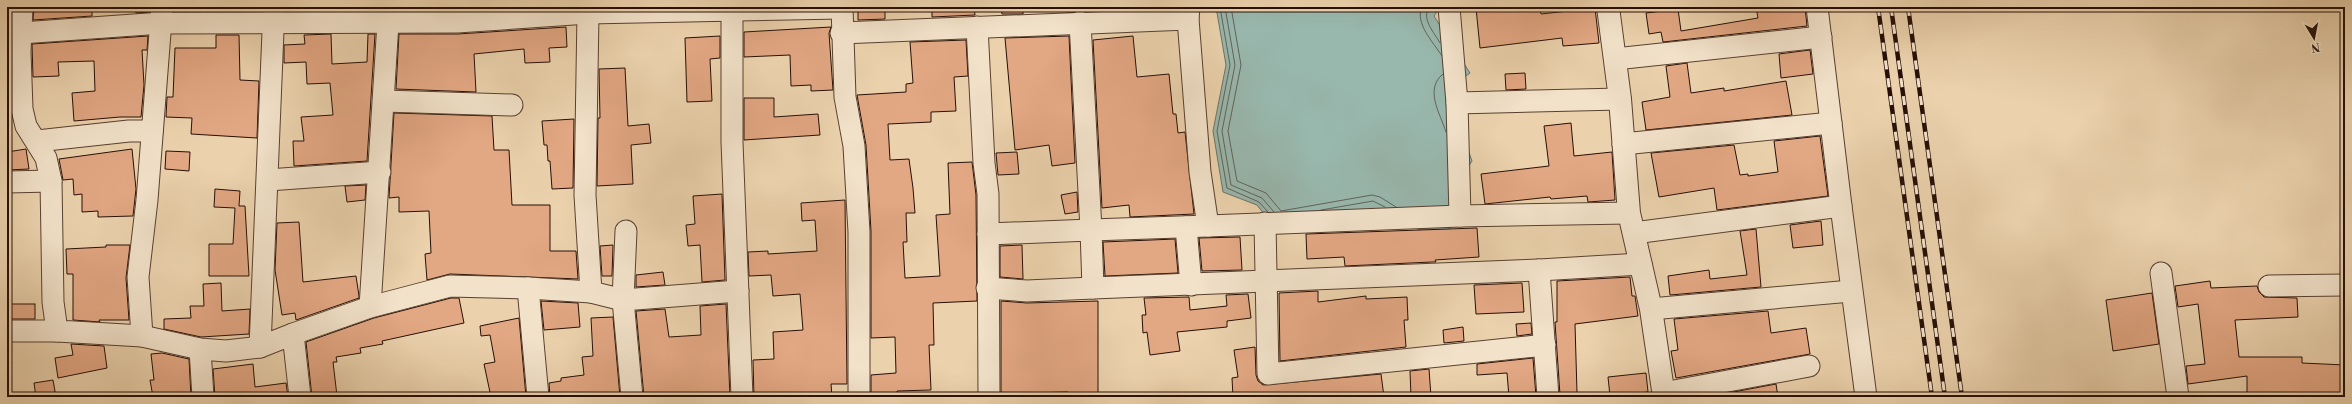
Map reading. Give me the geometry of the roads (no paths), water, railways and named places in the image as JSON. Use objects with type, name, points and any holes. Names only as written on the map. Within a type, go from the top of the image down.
[{"type":"street","points":[[22,7],[16,46],[23,118],[46,158],[51,181],[53,302],[57,331]]},
{"type":"street","points":[[1449,7],[1457,103],[1460,216]]},
{"type":"street","points":[[1608,7],[1620,99],[1623,144],[1632,223],[1651,309],[1664,395],[1809,366]]},
{"type":"street","points":[[1817,7],[1851,291],[1866,397]]},
{"type":"street","points":[[16,46],[162,15],[390,15],[457,22],[588,13],[842,8],[841,33],[845,96],[854,146],[858,232],[860,397]]},
{"type":"street","points":[[732,9],[732,142],[742,397]]},
{"type":"street","points":[[588,13],[585,196],[591,292]]},
{"type":"street","points":[[841,33],[977,27],[1090,17],[1189,13],[1200,172],[1208,226]]},
{"type":"street","points":[[142,336],[138,277],[147,200],[162,15]]},
{"type":"street","points":[[260,346],[274,15]]},
{"type":"street","points":[[370,307],[390,15]]},
{"type":"street","points":[[1090,17],[1093,288]]},
{"type":"street","points":[[977,27],[984,163],[988,194],[987,288],[989,397]]},
{"type":"street","points":[[1615,59],[1821,37]]},
{"type":"street","points":[[1457,103],[1620,99]]},
{"type":"street","points":[[384,101],[512,105]]},
{"type":"street","points":[[1623,144],[1831,123]]},
{"type":"street","points":[[37,141],[129,131],[152,131]]},
{"type":"street","points":[[268,180],[380,172]]},
{"type":"street","points":[[7,182],[51,181]]},
{"type":"street","points":[[988,234],[1460,216],[1632,223],[1841,206]]},
{"type":"street","points":[[1265,223],[1268,374],[1545,345]]},
{"type":"street","points":[[1186,227],[1191,285]]},
{"type":"street","points":[[626,231],[623,300],[632,397]]},
{"type":"street","points":[[987,288],[1027,290],[1191,285],[1539,270],[1641,264]]},
{"type":"street","points":[[1539,270],[1548,397]]},
{"type":"street","points":[[2161,273],[2178,397]]},
{"type":"street","points":[[2269,286],[2345,285]]},
{"type":"street","points":[[7,331],[57,331],[142,336],[200,349],[226,351],[260,346],[370,307],[450,286],[528,288],[591,292],[623,300],[738,291]]},
{"type":"street","points":[[528,288],[538,397]]},
{"type":"street","points":[[1651,309],[1851,291]]},
{"type":"street","points":[[293,334],[300,397]]},
{"type":"street","points":[[200,349],[203,397]]},
{"type":"water","points":[[1216,7],[1440,7],[1434,16],[1470,73],[1447,90],[1472,161],[1463,175],[1469,212],[1441,236],[1388,220],[1274,227],[1257,205],[1223,192],[1213,131],[1226,65]]},
{"type":"railway","points":[[1878,7],[1932,397]]},
{"type":"railway","points":[[1891,7],[1945,397]]},
{"type":"railway","points":[[1908,7],[1962,397]]}]
